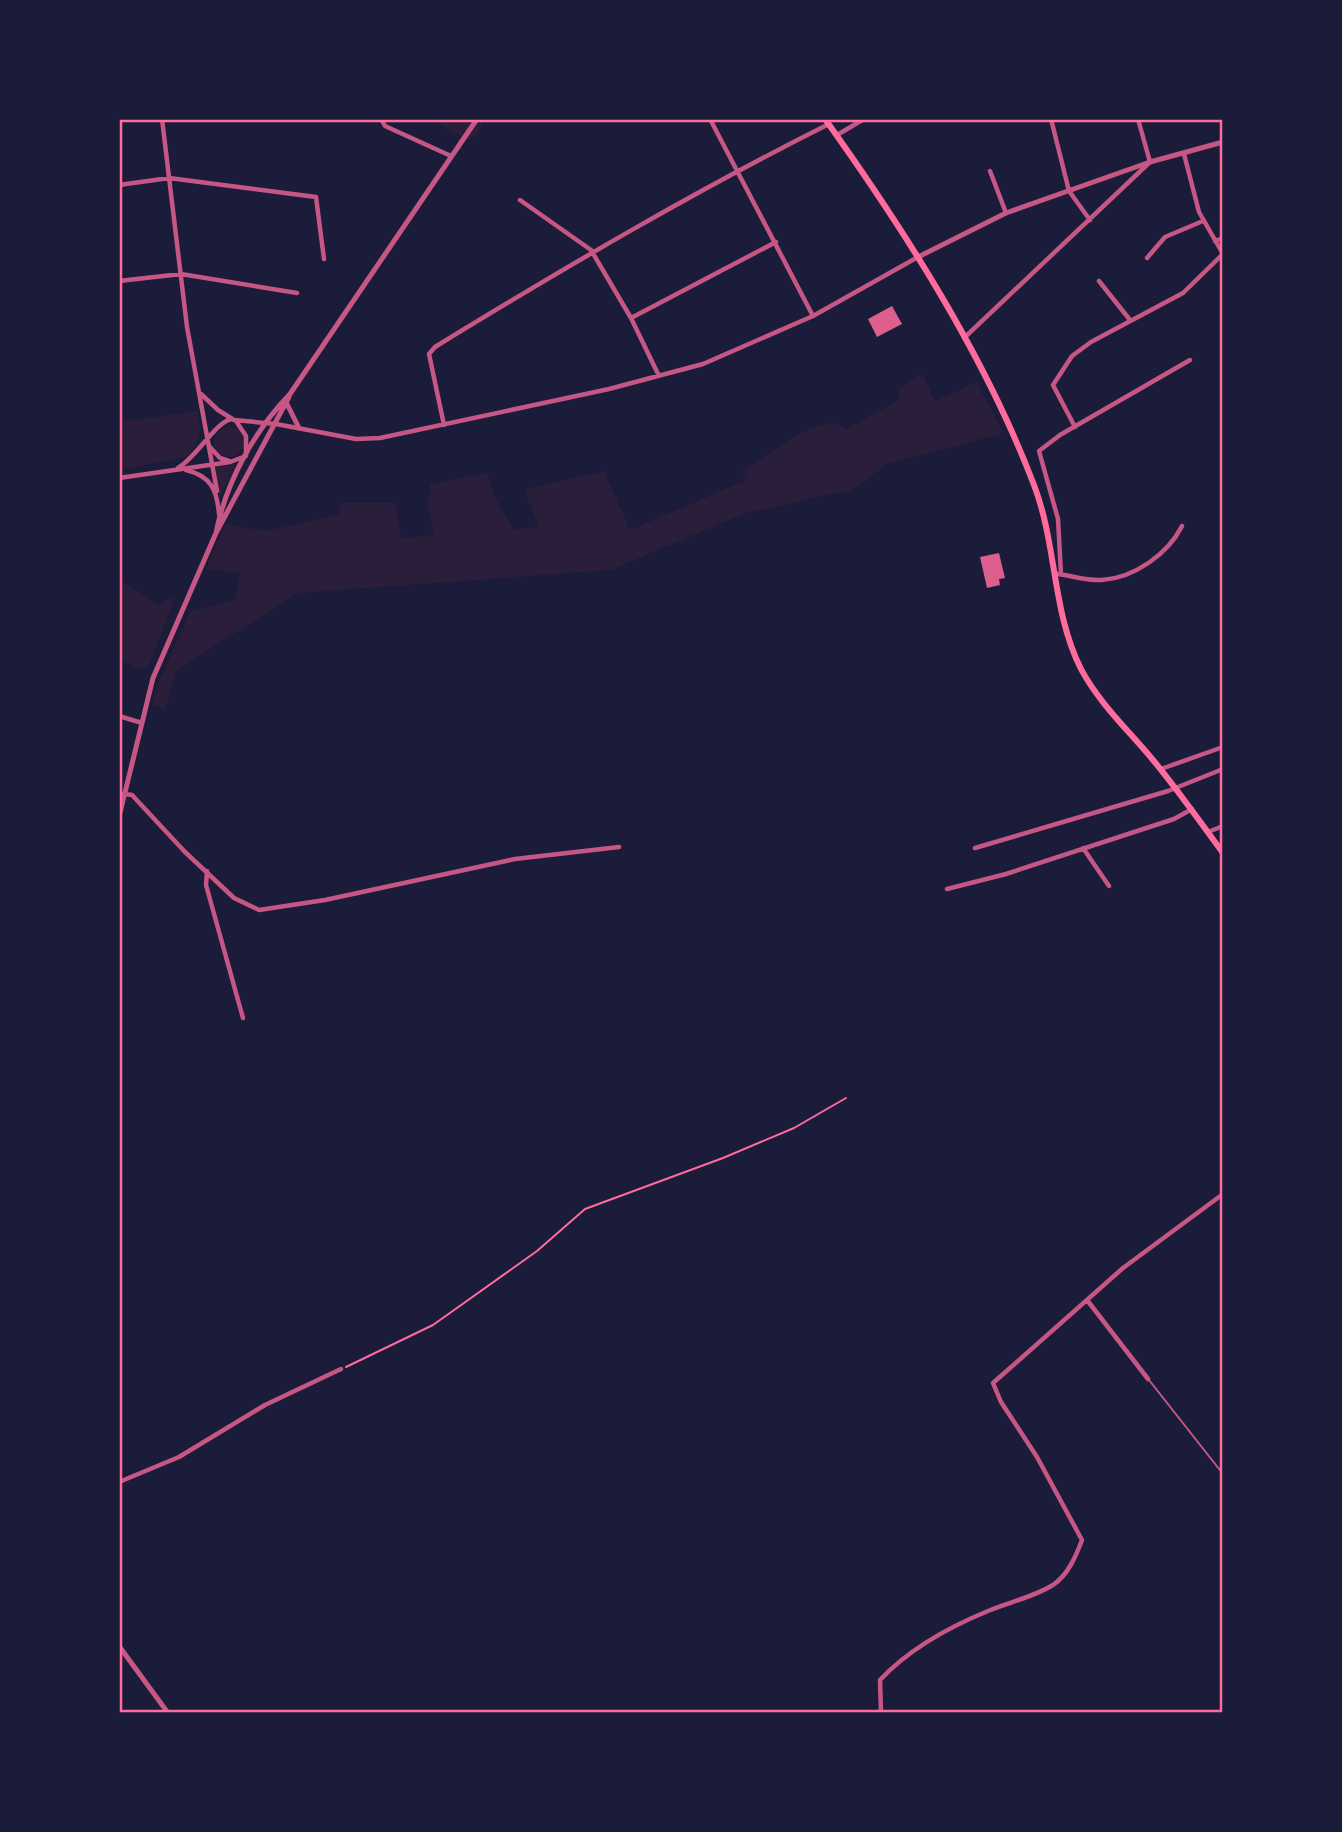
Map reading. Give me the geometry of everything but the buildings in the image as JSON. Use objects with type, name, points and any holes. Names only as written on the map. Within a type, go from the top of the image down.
[{"type":"main road","points":[[827,122],[882,198],[918,257],[1001,410],[1044,516],[1058,574],[1067,631],[1082,671],[1176,788],[1223,853]]},
{"type":"street","points":[[162,119],[187,327],[201,394],[220,515]]},
{"type":"street","points":[[381,119],[385,126],[452,156]]},
{"type":"street","points":[[216,533],[220,515],[246,456],[266,424],[284,404],[477,119]]},
{"type":"street","points":[[710,119],[813,316]]},
{"type":"street","points":[[836,135],[864,119]]},
{"type":"street","points":[[1051,119],[1069,191],[1090,220]]},
{"type":"street","points":[[1138,119],[1150,162]]},
{"type":"street","points":[[444,425],[429,355],[432,350],[591,250],[827,122]]},
{"type":"street","points":[[201,394],[218,410],[234,419],[369,439],[444,425],[659,376],[703,364],[813,316],[918,257],[1006,213],[1150,162],[1223,142]]},
{"type":"street","points":[[1075,427],[1053,385],[1072,355],[1130,320],[1183,293],[1223,254],[1203,221],[1184,154]]},
{"type":"street","points":[[964,339],[1150,162]]},
{"type":"street","points":[[990,171],[1006,213]]},
{"type":"street","points":[[119,185],[169,178],[316,197],[324,259]]},
{"type":"street","points":[[520,200],[591,250],[631,318],[659,376]]},
{"type":"street","points":[[1147,258],[1165,237],[1203,221]]},
{"type":"street","points":[[1215,241],[1223,238]]},
{"type":"street","points":[[631,318],[776,242]]},
{"type":"street","points":[[119,282],[181,274],[297,293]]},
{"type":"street","points":[[1099,281],[1130,320]]},
{"type":"street","points":[[1182,526],[1166,550],[1118,578],[1085,580],[1058,574],[1058,519],[1039,452],[1075,427],[1190,360]]},
{"type":"street","points":[[119,817],[153,678],[216,533],[242,481],[280,417],[284,404]]},
{"type":"street","points":[[284,404],[299,428]]},
{"type":"street","points":[[280,417],[285,425]]},
{"type":"street","points":[[174,470],[208,443],[222,422],[234,419]]},
{"type":"street","points":[[234,419],[246,436],[242,481]]},
{"type":"street","points":[[208,443],[220,458],[230,462]]},
{"type":"street","points":[[119,478],[230,462],[246,456],[264,443]]},
{"type":"street","points":[[182,469],[203,476],[216,491]]},
{"type":"street","points":[[119,716],[142,723]]},
{"type":"street","points":[[1161,769],[1223,747]]},
{"type":"street","points":[[975,848],[1176,788],[1223,769]]},
{"type":"street","points":[[124,794],[132,795],[234,898],[259,910],[325,900],[515,859],[619,847]]},
{"type":"street","points":[[947,890],[1174,818],[1192,809]]},
{"type":"street","points":[[1208,831],[1223,826]]},
{"type":"street","points":[[1083,848],[1109,886]]},
{"type":"street","points":[[207,871],[206,885],[243,1018]]},
{"type":"street","points":[[881,1713],[880,1680],[894,1665],[926,1642],[985,1612],[1055,1584],[1073,1563],[1082,1541],[1037,1457],[1001,1402],[993,1383],[1123,1268],[1223,1194]]},
{"type":"street","points":[[1087,1300],[1148,1379]]},
{"type":"street","points":[[119,1482],[197,1448],[265,1405],[341,1370]]},
{"type":"street","points":[[119,1646],[168,1713]]},
{"type":"lane","points":[[1148,1379],[1223,1474]]},
{"type":"path","points":[[341,1370],[433,1325],[537,1251],[584,1209],[723,1158],[794,1128],[846,1098]]},
{"type":"shaded area","points":[[430,119],[485,119],[478,133],[468,140]]},
{"type":"shaded area","points":[[922,373],[935,401],[976,382],[1004,433],[888,464],[851,490],[743,514],[611,570],[298,593],[177,670],[165,709],[152,706],[159,681],[190,612],[236,600],[239,573],[206,569],[225,524],[266,531],[338,515],[340,503],[395,503],[401,538],[434,535],[426,498],[430,497],[430,484],[487,473],[495,497],[513,529],[539,527],[524,490],[604,471],[630,530],[746,480],[742,470],[799,434],[838,423],[845,430],[899,400],[898,390]]},
{"type":"shaded area","points":[[197,411],[199,436],[195,447],[186,457],[119,470],[119,422]]},
{"type":"shaded area","points":[[229,427],[240,431],[244,442],[240,453],[229,457],[218,453],[214,442],[218,431]]},
{"type":"shaded area","points":[[236,463],[220,498],[215,467]]},
{"type":"shaded area","points":[[119,580],[158,605],[175,596],[149,666],[139,669],[119,659]]}]
